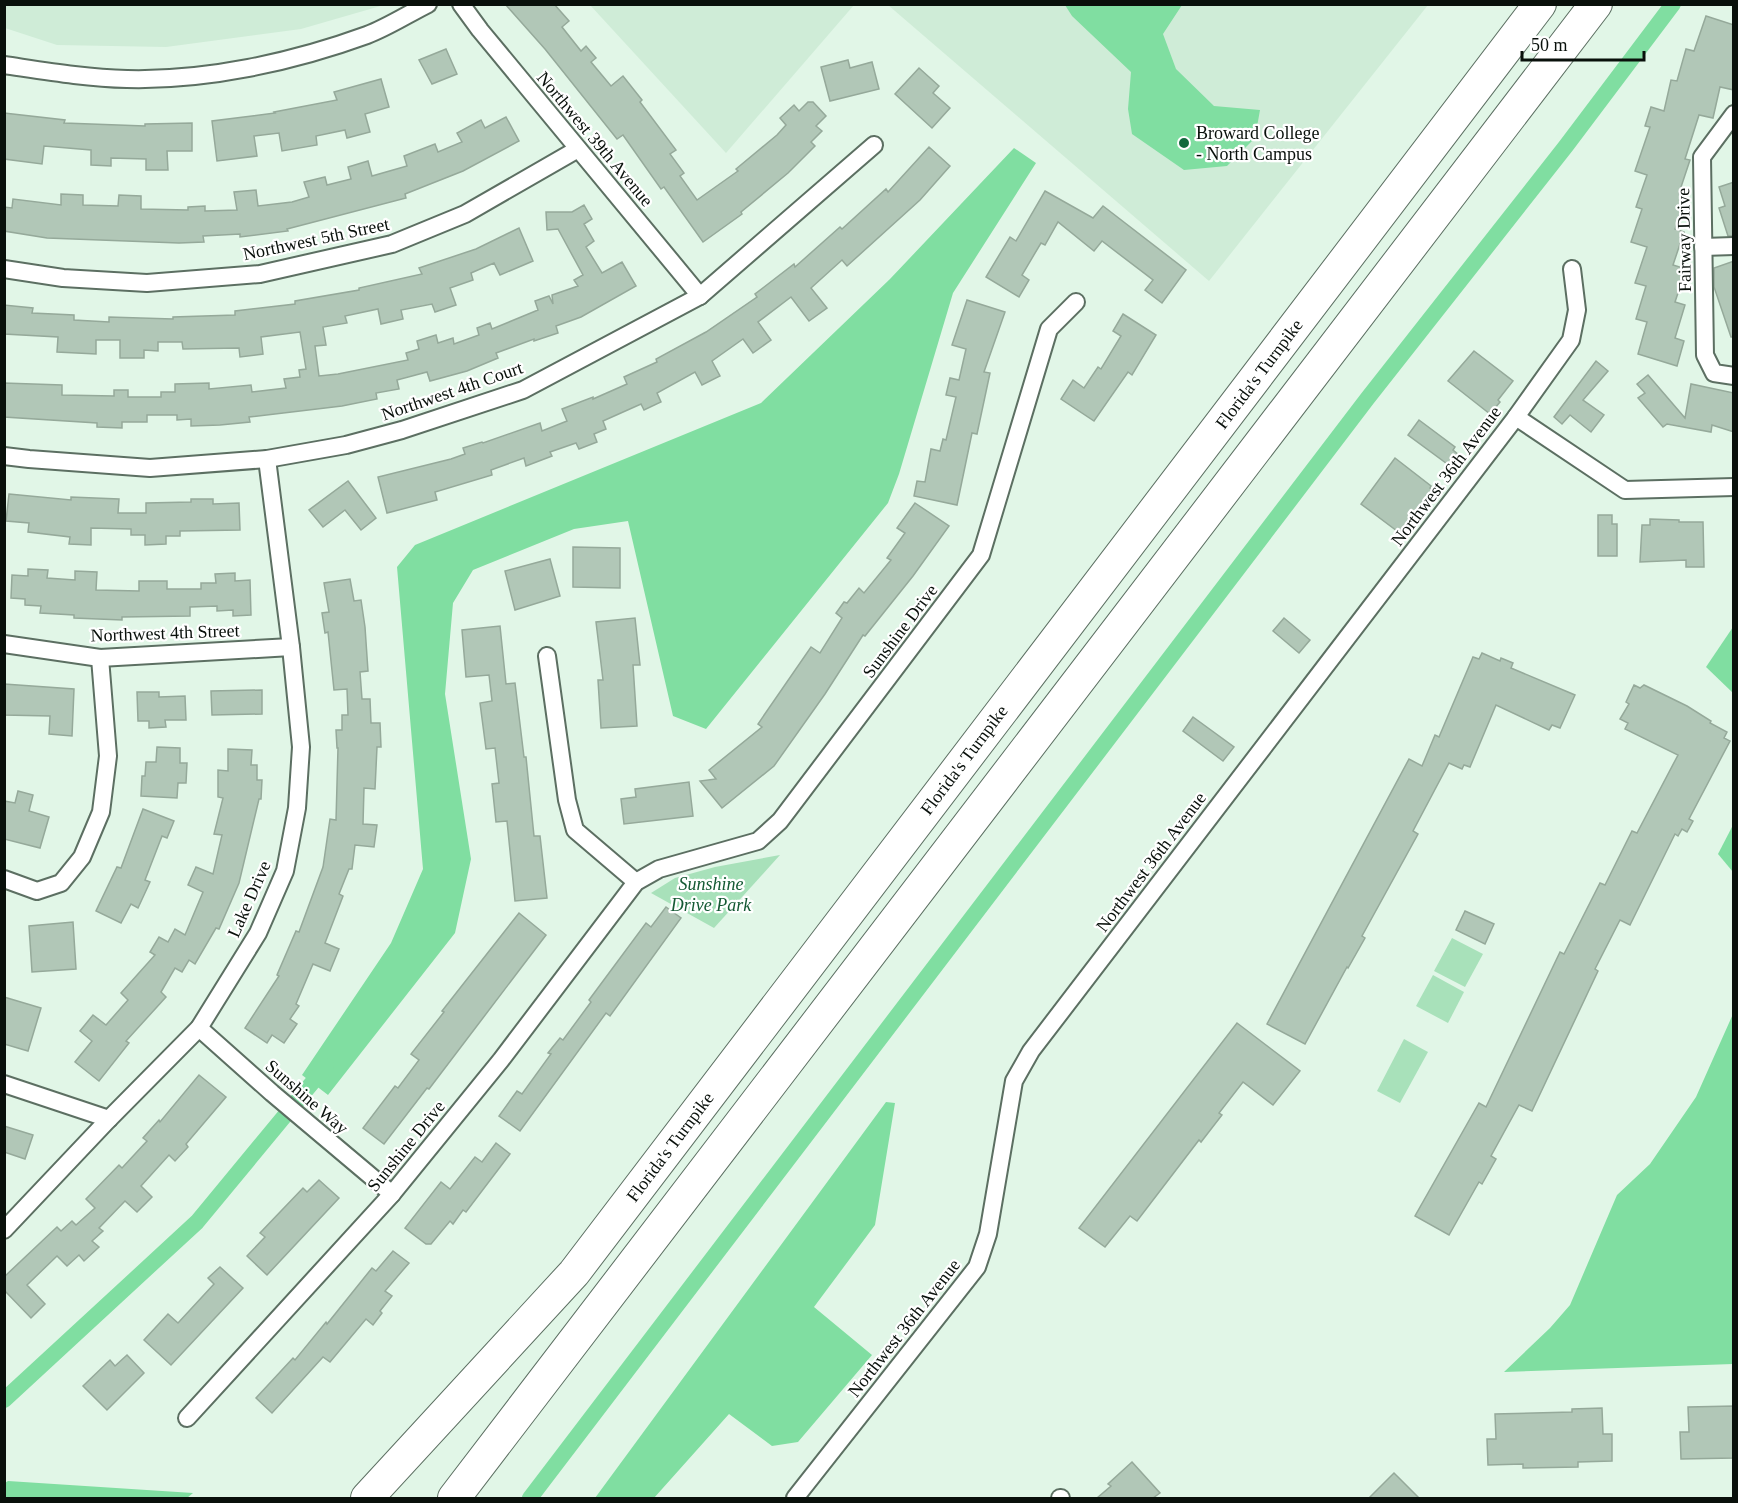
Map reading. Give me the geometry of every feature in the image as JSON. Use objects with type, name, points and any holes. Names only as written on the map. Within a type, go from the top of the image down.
[{"type":"highway","name":"Florida's Turnpike","points":[[367,1498],[574,1273],[1540,4]]},
{"type":"highway","points":[[454,1498],[618,1287],[1596,4]]},
{"type":"street","points":[[4,65],[55,73],[127,79],[183,77],[280,62],[369,34],[428,4]]},
{"type":"street","name":"Northwest 39th Avenue","points":[[461,4],[700,296]]},
{"type":"street","name":"Fairway Drive","points":[[1734,114],[1702,157],[1705,355],[1714,373],[1734,376]]},
{"type":"street","name":"Northwest 4th Court","points":[[4,456],[150,468],[267,459],[346,445],[402,430],[523,390],[700,296],[874,145]]},
{"type":"street","name":"Northwest 5th Street","points":[[4,269],[63,278],[147,283],[260,274],[392,244],[465,214],[578,149]]},
{"type":"street","points":[[1703,247],[1734,246]]},
{"type":"street","name":"Northwest 36th Avenue","points":[[795,1498],[977,1266],[988,1234],[1014,1081],[1031,1051],[1516,417],[1571,340],[1577,310],[1572,269]]},
{"type":"street","name":"Sunshine Drive","points":[[187,1418],[392,1194],[501,1060],[636,882],[659,869],[758,841],[788,812],[981,555],[1048,329],[1076,302]]},
{"type":"street","points":[[1516,417],[1625,490],[1734,487]]},
{"type":"street","name":"Lake Drive","points":[[4,1230],[199,1028],[258,933],[285,871],[297,808],[301,747],[267,459]]},
{"type":"street","name":"Northwest 4th Street","points":[[4,644],[100,658],[291,647]]},
{"type":"street","points":[[547,656],[567,800],[575,830],[636,882]]},
{"type":"street","points":[[4,879],[37,891],[61,883],[82,856],[101,812],[108,756],[100,658]]},
{"type":"street","name":"Sunshine Way","points":[[199,1028],[392,1194]]},
{"type":"street","points":[[4,1084],[109,1119]]},
{"type":"shaded area","points":[[5,4],[384,5],[301,29],[166,47],[57,45],[5,28]]},
{"type":"shaded area","points":[[590,5],[854,5],[726,153]]},
{"type":"shaded area","name":"Broward College - North Campus","points":[[888,5],[1428,5],[1209,281]]},
{"type":"shaded area","points":[[1065,5],[1182,5],[1163,34],[1176,69],[1214,106],[1260,110],[1255,138],[1227,166],[1184,170],[1132,134],[1128,109],[1131,72],[1072,16]]},
{"type":"shaded area","points":[[1014,148],[1036,163],[953,293],[899,474],[888,503],[706,729],[673,716],[628,521],[574,529],[473,570],[453,603],[445,694],[471,859],[455,933],[328,1095],[302,1075],[391,943],[423,869],[397,567],[415,545],[761,403],[890,279]]},
{"type":"shaded area","points":[[1733,627],[1733,693],[1706,667]]},
{"type":"shaded area","points":[[1733,825],[1733,872],[1718,854]]},
{"type":"shaded area","points":[[1733,1014],[1733,1364],[1504,1372],[1550,1328],[1570,1305],[1617,1195],[1650,1164],[1696,1097]]},
{"type":"shaded area","points":[[886,1102],[895,1103],[875,1225],[814,1307],[872,1355],[798,1442],[772,1446],[729,1414],[654,1498],[595,1498]]},
{"type":"shaded area","points":[[8,1481],[193,1493],[187,1498],[5,1498],[5,1483]]},
{"type":"green space","name":"Sunshine Drive Park","points":[[780,855],[714,928],[651,893],[675,878],[715,867]]},
{"type":"green space","points":[[1452,938],[1483,954],[1465,987],[1434,971]]},
{"type":"green space","points":[[1433,975],[1464,992],[1448,1023],[1416,1006]]},
{"type":"green space","points":[[1404,1039],[1428,1052],[1400,1103],[1377,1091]]},
{"type":"building","points":[[505,4],[554,4],[569,21],[562,27],[581,51],[586,46],[596,58],[591,62],[611,86],[623,76],[642,100],[640,102],[676,150],[670,154],[684,173],[680,176],[697,200],[738,171],[736,169],[777,135],[786,125],[780,118],[794,105],[799,111],[808,102],[813,102],[826,116],[816,126],[822,131],[811,142],[815,146],[788,173],[741,212],[742,214],[703,242],[664,187],[661,189],[623,135],[617,139],[545,49]]},
{"type":"building","points":[[1706,16],[1734,25],[1734,90],[1720,87],[1713,118],[1699,115],[1685,159],[1690,160],[1679,193],[1687,196],[1675,229],[1684,232],[1673,265],[1686,269],[1675,302],[1685,305],[1675,338],[1684,341],[1677,366],[1638,354],[1647,322],[1636,319],[1646,286],[1635,283],[1647,247],[1631,242],[1642,209],[1636,207],[1647,175],[1635,171],[1650,127],[1645,126],[1651,107],[1664,111],[1671,80],[1677,81],[1686,49],[1694,51]]},
{"type":"building","points":[[446,49],[457,74],[432,84],[419,60]]},
{"type":"building","points":[[848,60],[850,68],[872,62],[879,89],[830,101],[821,67]]},
{"type":"building","points":[[919,68],[939,86],[933,93],[950,108],[932,128],[895,94]]},
{"type":"building","points":[[381,79],[389,107],[365,114],[370,132],[347,138],[345,130],[316,136],[317,145],[282,151],[279,133],[254,136],[257,156],[217,161],[212,121],[275,113],[337,100],[334,92]]},
{"type":"building","points":[[4,113],[65,120],[64,123],[145,126],[145,124],[192,123],[192,151],[167,151],[168,170],[146,170],[146,159],[111,158],[111,166],[91,165],[91,150],[44,146],[42,164],[4,159]]},
{"type":"building","points":[[506,117],[519,141],[463,171],[405,194],[406,198],[287,229],[288,231],[240,237],[240,234],[203,236],[204,242],[179,243],[47,238],[4,231],[4,207],[12,208],[13,199],[61,205],[61,194],[83,195],[83,205],[118,206],[119,195],[141,196],[141,209],[188,210],[188,207],[205,206],[205,211],[237,210],[234,192],[256,190],[258,206],[292,202],[309,197],[304,182],[325,177],[327,185],[351,179],[348,167],[368,161],[372,176],[407,166],[404,156],[435,144],[438,152],[462,142],[457,133],[481,120],[485,128]]},
{"type":"building","points":[[929,147],[950,166],[920,200],[847,266],[842,260],[811,288],[827,308],[809,321],[791,297],[758,322],[771,340],[753,353],[743,339],[712,361],[720,376],[702,385],[695,372],[657,393],[661,402],[644,410],[641,404],[603,421],[606,429],[594,434],[597,442],[579,449],[576,443],[550,452],[552,456],[526,466],[524,458],[491,470],[492,475],[435,492],[437,500],[387,513],[378,477],[451,459],[465,454],[463,448],[540,423],[542,431],[567,421],[562,409],[627,384],[624,377],[657,362],[656,359],[706,332],[757,297],[755,294],[794,264],[795,267],[886,189],[888,192]]},
{"type":"building","points":[[1734,182],[1734,236],[1728,236],[1719,208],[1725,206],[1719,187]]},
{"type":"building","points":[[1045,191],[1093,218],[1103,206],[1186,270],[1162,303],[1145,290],[1153,280],[1102,241],[1094,251],[1058,222],[1045,245],[1041,243],[1022,275],[1029,280],[1019,297],[986,277],[1010,237],[1016,241]]},
{"type":"building","points":[[584,205],[592,219],[584,224],[594,241],[586,247],[602,273],[622,262],[636,286],[581,317],[556,326],[558,333],[496,353],[498,358],[467,371],[430,381],[427,372],[397,380],[399,389],[376,393],[377,399],[342,406],[249,417],[250,422],[220,425],[191,426],[191,419],[177,420],[177,415],[147,415],[147,422],[122,422],[122,428],[97,427],[97,423],[4,417],[4,383],[62,385],[62,395],[114,396],[114,390],[128,390],[128,397],[161,397],[161,392],[175,392],[175,384],[209,383],[209,389],[251,385],[252,392],[286,388],[284,379],[300,377],[299,370],[306,369],[300,332],[261,337],[263,354],[240,357],[239,348],[183,349],[182,342],[158,342],[158,351],[144,350],[144,358],[120,358],[120,340],[96,340],[96,354],[57,352],[58,337],[4,334],[4,305],[33,308],[32,313],[74,315],[74,320],[109,322],[109,317],[173,319],[173,317],[235,315],[235,311],[295,304],[295,301],[359,290],[359,288],[422,274],[419,268],[476,249],[519,228],[533,261],[500,275],[494,263],[471,273],[473,280],[450,288],[456,305],[435,312],[432,304],[401,310],[403,319],[381,324],[378,309],[345,316],[347,323],[323,327],[326,345],[315,346],[319,376],[338,374],[408,360],[406,353],[419,349],[417,341],[436,335],[438,343],[453,338],[454,344],[479,335],[477,328],[490,323],[492,329],[538,310],[535,301],[549,296],[553,304],[552,295],[578,286],[574,280],[583,275],[558,229],[547,230],[546,212],[572,212]]},
{"type":"building","points":[[1734,261],[1734,337],[1731,337],[1714,287],[1714,268]]},
{"type":"building","points":[[967,300],[1005,312],[984,372],[990,373],[977,434],[972,433],[957,505],[914,496],[917,481],[925,482],[931,449],[940,451],[943,439],[946,440],[956,397],[946,395],[950,378],[959,380],[966,349],[952,345]]},
{"type":"building","points":[[1123,314],[1156,335],[1132,375],[1128,372],[1094,421],[1061,399],[1073,380],[1084,388],[1098,367],[1101,369],[1121,336],[1113,331]]},
{"type":"building","points":[[1474,351],[1513,381],[1490,414],[1448,381]]},
{"type":"building","points":[[1596,361],[1608,371],[1583,400],[1604,415],[1591,432],[1570,415],[1562,424],[1554,417]]},
{"type":"building","points":[[1648,375],[1685,418],[1691,384],[1734,393],[1734,432],[1712,425],[1711,432],[1667,424],[1663,427],[1638,398],[1645,393],[1637,384]]},
{"type":"building","points":[[1419,420],[1455,447],[1453,450],[1459,455],[1450,466],[1408,435]]},
{"type":"building","points":[[1395,458],[1431,486],[1434,492],[1401,534],[1361,504]]},
{"type":"building","points":[[348,481],[376,518],[361,530],[345,510],[323,527],[309,510]]},
{"type":"building","points":[[9,494],[71,500],[71,497],[119,499],[118,513],[146,513],[146,503],[191,502],[191,499],[213,499],[213,504],[239,503],[240,530],[180,531],[180,536],[166,536],[166,544],[145,545],[145,535],[131,535],[131,529],[91,528],[91,545],[69,544],[70,537],[28,532],[29,523],[6,521]]},
{"type":"building","points":[[915,503],[949,526],[913,576],[865,636],[863,635],[774,766],[722,808],[700,781],[716,779],[709,770],[762,727],[758,724],[811,647],[820,653],[842,618],[836,613],[844,602],[847,603],[859,588],[864,593],[891,560],[887,558],[905,533],[897,528]]},
{"type":"building","points":[[1598,515],[1612,515],[1612,524],[1617,524],[1617,556],[1598,556]]},
{"type":"building","points":[[1650,519],[1703,522],[1704,567],[1686,567],[1686,560],[1640,562],[1642,525],[1650,525]]},
{"type":"building","points":[[573,547],[620,548],[620,588],[573,587]]},
{"type":"building","points":[[550,559],[560,596],[515,610],[505,571]]},
{"type":"building","points":[[28,569],[48,570],[47,578],[75,580],[75,571],[97,572],[96,590],[139,591],[139,581],[167,581],[167,589],[201,589],[201,583],[216,583],[215,574],[235,573],[235,581],[250,580],[251,615],[233,616],[233,610],[217,611],[217,606],[190,607],[190,616],[122,617],[122,620],[74,618],[74,615],[40,613],[41,606],[25,605],[25,599],[11,598],[12,575],[28,576]]},
{"type":"building","points":[[350,579],[354,601],[361,600],[365,627],[368,671],[360,672],[362,699],[370,699],[371,723],[380,723],[381,747],[377,747],[375,789],[364,788],[363,824],[377,825],[374,847],[355,845],[352,869],[349,869],[339,894],[343,896],[325,943],[339,949],[330,971],[313,964],[296,1004],[299,1006],[290,1019],[297,1024],[284,1043],[272,1035],[267,1043],[245,1028],[279,976],[277,975],[296,931],[299,932],[323,867],[330,819],[336,820],[338,748],[336,730],[342,730],[342,715],[348,715],[347,689],[334,690],[328,632],[325,633],[322,613],[329,612],[324,583]]},
{"type":"building","points":[[635,618],[640,665],[633,665],[637,726],[601,728],[598,680],[603,680],[596,622]]},
{"type":"building","points":[[1284,618],[1310,640],[1299,653],[1273,631]]},
{"type":"building","points":[[500,626],[506,684],[515,683],[534,836],[540,836],[547,898],[515,901],[507,821],[496,822],[492,784],[499,783],[495,748],[486,749],[480,703],[492,701],[489,675],[466,677],[462,630]]},
{"type":"building","points":[[1482,653],[1500,661],[1501,658],[1513,663],[1511,668],[1575,695],[1560,728],[1552,725],[1549,730],[1496,705],[1470,767],[1464,765],[1462,769],[1449,763],[1413,831],[1418,834],[1362,936],[1365,938],[1305,1044],[1267,1024],[1409,759],[1422,766],[1435,735],[1439,737],[1473,657],[1479,659]]},
{"type":"building","points":[[4,684],[74,689],[72,736],[49,734],[50,716],[4,715]]},
{"type":"building","points":[[1634,685],[1640,688],[1644,685],[1687,706],[1727,732],[1724,738],[1730,741],[1689,819],[1693,821],[1687,832],[1682,829],[1678,836],[1675,834],[1630,925],[1620,920],[1595,969],[1598,971],[1532,1111],[1519,1105],[1491,1156],[1496,1159],[1482,1184],[1479,1182],[1449,1235],[1415,1216],[1479,1103],[1486,1107],[1560,952],[1564,954],[1600,883],[1605,885],[1632,831],[1637,833],[1678,755],[1625,729],[1628,723],[1620,719],[1629,704],[1626,702]]},
{"type":"building","points":[[262,690],[262,714],[212,715],[211,691]]},
{"type":"building","points":[[137,692],[159,692],[159,697],[185,696],[186,720],[165,720],[166,727],[149,728],[149,721],[138,721]]},
{"type":"building","points":[[1193,717],[1234,747],[1223,761],[1183,731]]},
{"type":"building","points":[[157,747],[180,748],[180,763],[187,763],[186,783],[178,783],[177,798],[141,796],[142,776],[145,776],[146,762],[156,762]]},
{"type":"building","points":[[228,749],[252,750],[251,765],[257,765],[257,780],[262,780],[261,799],[259,799],[239,883],[219,929],[216,928],[195,964],[189,960],[182,972],[175,968],[161,992],[166,997],[126,1041],[129,1043],[99,1081],[75,1062],[92,1041],[80,1031],[93,1015],[106,1025],[128,1000],[121,993],[155,955],[150,952],[159,937],[168,942],[175,929],[185,935],[203,892],[188,885],[196,867],[213,874],[222,835],[214,834],[223,798],[218,797],[218,770],[228,771]]},
{"type":"building","points":[[689,782],[693,816],[624,824],[621,799],[636,797],[635,789]]},
{"type":"building","points":[[18,791],[33,795],[29,811],[49,817],[40,848],[4,839],[4,801],[15,803]]},
{"type":"building","points":[[143,809],[174,821],[167,838],[162,836],[145,880],[150,882],[138,908],[131,904],[121,923],[96,911],[117,867],[121,868]]},
{"type":"building","points":[[666,907],[681,918],[610,1016],[606,1013],[520,1131],[499,1116],[517,1091],[522,1094],[551,1054],[548,1053],[560,1038],[563,1040],[591,1002],[589,1000],[646,923],[651,927]]},
{"type":"building","points":[[1465,911],[1494,924],[1485,944],[1456,930]]},
{"type":"building","points":[[519,913],[546,935],[429,1089],[427,1088],[384,1144],[363,1128],[395,1086],[398,1088],[419,1060],[411,1054]]},
{"type":"building","points":[[73,922],[76,969],[32,972],[29,926]]},
{"type":"building","points":[[4,997],[41,1008],[28,1051],[4,1044]]},
{"type":"building","points":[[1237,1023],[1300,1071],[1273,1105],[1243,1082],[1219,1113],[1222,1115],[1201,1142],[1199,1140],[1137,1221],[1130,1216],[1105,1247],[1079,1228]]},
{"type":"building","points":[[199,1075],[226,1097],[186,1144],[188,1147],[175,1161],[169,1155],[141,1186],[152,1197],[137,1212],[125,1201],[99,1228],[103,1231],[92,1241],[99,1247],[84,1261],[79,1255],[67,1266],[57,1256],[27,1285],[45,1304],[31,1318],[4,1290],[4,1277],[57,1227],[61,1231],[72,1221],[76,1225],[95,1208],[86,1199],[119,1165],[122,1168],[147,1141],[143,1138],[159,1120],[160,1122]]},
{"type":"building","points":[[4,1126],[33,1135],[25,1159],[4,1152]]},
{"type":"building","points":[[496,1143],[510,1154],[466,1212],[463,1210],[453,1224],[450,1221],[431,1244],[426,1244],[405,1228],[441,1182],[450,1189],[475,1157],[482,1162]]},
{"type":"building","points":[[319,1180],[339,1198],[267,1275],[247,1256],[265,1237],[260,1233],[303,1188],[307,1192]]},
{"type":"building","points":[[393,1251],[409,1263],[385,1291],[392,1296],[380,1311],[382,1313],[373,1325],[366,1319],[330,1362],[323,1357],[272,1413],[256,1398],[293,1358],[295,1360],[372,1268],[376,1271]]},
{"type":"building","points":[[220,1267],[243,1288],[171,1365],[144,1340],[168,1314],[178,1323],[214,1284],[208,1278]]},
{"type":"building","points":[[127,1355],[144,1373],[107,1410],[83,1386],[110,1360],[115,1366]]},
{"type":"building","points":[[1734,1406],[1734,1458],[1681,1459],[1680,1432],[1689,1432],[1688,1407]]},
{"type":"building","points":[[1602,1408],[1603,1434],[1612,1434],[1612,1461],[1578,1462],[1578,1467],[1523,1468],[1523,1464],[1488,1465],[1487,1439],[1496,1439],[1495,1414],[1572,1412],[1572,1409]]},
{"type":"building","points":[[1132,1462],[1160,1493],[1153,1498],[1097,1498],[1111,1486],[1108,1484]]},
{"type":"building","points":[[1394,1473],[1419,1498],[1369,1498]]},
{"type":"waterway","points":[[530,1498],[1367,399],[1566,146],[1673,4]]},
{"type":"waterway","points":[[4,1400],[197,1222],[326,1066]]},
{"type":"place","name":"Broward College - North Campus","points":[[1184,143]]}]
